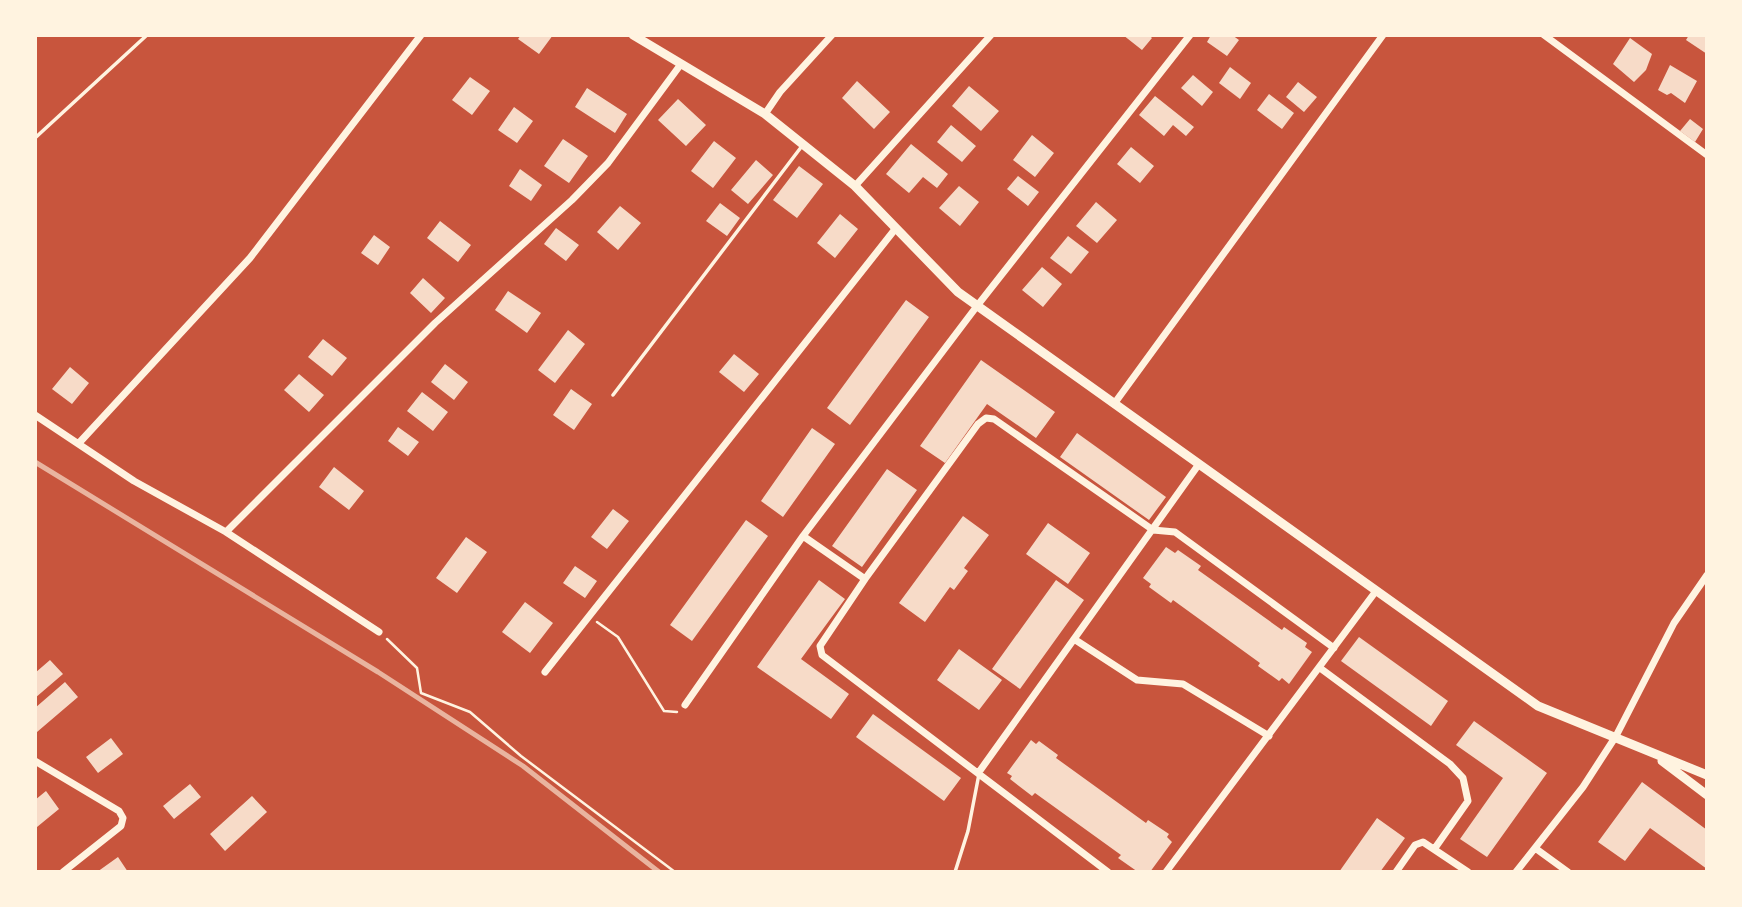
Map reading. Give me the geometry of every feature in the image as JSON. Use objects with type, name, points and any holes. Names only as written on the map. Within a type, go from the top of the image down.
[{"type":"street","points":[[79,443],[250,258],[421,35]]},
{"type":"street","points":[[633,35],[765,114],[855,186],[958,292],[1538,706],[1707,775]]},
{"type":"street","points":[[765,114],[780,92],[832,35]]},
{"type":"street","points":[[855,186],[991,35]]},
{"type":"street","points":[[685,705],[803,536],[977,306],[1190,35]]},
{"type":"street","points":[[1114,404],[1383,35]]},
{"type":"street","points":[[1549,36],[1707,155]]},
{"type":"street","points":[[226,532],[435,323],[599,172],[681,64]]},
{"type":"street","points":[[545,672],[896,228]]},
{"type":"street","points":[[35,415],[134,481],[226,532],[379,632]]},
{"type":"street","points":[[1108,872],[822,655],[820,646],[865,579],[978,424],[986,418],[994,419],[1153,530],[1175,532],[1334,648]]},
{"type":"street","points":[[979,772],[1199,464]]},
{"type":"street","points":[[803,536],[865,579]]},
{"type":"street","points":[[1516,872],[1583,786],[1616,736],[1674,624],[1707,575]]},
{"type":"street","points":[[1166,872],[1377,591]]},
{"type":"street","points":[[1074,639],[1137,680],[1190,687],[1269,736]]},
{"type":"street","points":[[1320,668],[1450,764],[1463,778],[1468,801],[1435,848]]},
{"type":"street","points":[[1656,755],[1682,779],[1707,795]]},
{"type":"street","points":[[35,761],[119,811],[123,818],[121,826],[62,872]]},
{"type":"street","points":[[1396,872],[1415,845],[1428,843],[1468,872]]},
{"type":"street","points":[[1535,848],[1568,872]]},
{"type":"lane","points":[[35,138],[147,35]]},
{"type":"lane","points":[[613,395],[803,144]]},
{"type":"lane","points":[[955,872],[968,831],[979,772]]},
{"type":"path","points":[[588,617],[618,637],[664,711],[679,712],[685,705]]},
{"type":"path","points":[[379,632],[417,668],[421,693],[470,712],[521,756],[674,872]]},
{"type":"building","points":[[521,35],[553,35],[539,54],[518,39]]},
{"type":"building","points":[[1123,35],[1149,35],[1152,38],[1142,50]]},
{"type":"building","points":[[1211,35],[1232,35],[1239,40],[1227,56],[1207,42]]},
{"type":"building","points":[[1689,35],[1707,35],[1707,54],[1686,40]]},
{"type":"building","points":[[1630,38],[1652,54],[1646,70],[1634,82],[1613,64]]},
{"type":"building","points":[[1670,65],[1697,81],[1685,103],[1671,93],[1667,95],[1658,90]]},
{"type":"building","points":[[1230,67],[1251,83],[1240,99],[1219,83]]},
{"type":"building","points":[[1193,75],[1213,92],[1202,106],[1181,88]]},
{"type":"building","points":[[470,77],[490,91],[472,115],[452,100]]},
{"type":"building","points":[[857,81],[890,112],[874,129],[842,98]]},
{"type":"building","points":[[1298,82],[1317,97],[1304,112],[1286,97]]},
{"type":"building","points":[[969,86],[999,111],[981,131],[952,106]]},
{"type":"building","points":[[587,88],[627,114],[615,133],[575,107]]},
{"type":"building","points":[[1269,94],[1294,113],[1282,129],[1257,110]]},
{"type":"building","points":[[1155,96],[1194,127],[1186,136],[1173,125],[1164,136],[1139,115]]},
{"type":"building","points":[[678,99],[706,125],[686,146],[658,120]]},
{"type":"building","points":[[514,107],[533,121],[517,143],[498,130]]},
{"type":"building","points":[[1690,119],[1703,129],[1695,142],[1680,131]]},
{"type":"building","points":[[951,125],[976,146],[962,162],[937,142]]},
{"type":"building","points":[[1032,135],[1054,153],[1035,177],[1013,160]]},
{"type":"building","points":[[563,139],[588,156],[569,183],[544,166]]},
{"type":"building","points":[[714,141],[736,158],[713,188],[691,171]]},
{"type":"building","points":[[911,144],[948,174],[937,188],[923,177],[909,193],[886,174]]},
{"type":"building","points":[[1131,147],[1154,166],[1140,183],[1117,164]]},
{"type":"building","points":[[756,160],[773,175],[748,204],[731,190]]},
{"type":"building","points":[[799,166],[823,184],[797,218],[773,200]]},
{"type":"building","points":[[520,169],[542,185],[531,201],[509,186]]},
{"type":"building","points":[[1018,176],[1039,192],[1028,206],[1007,189]]},
{"type":"building","points":[[959,186],[979,202],[960,226],[939,208]]},
{"type":"building","points":[[1096,202],[1117,220],[1097,243],[1076,226]]},
{"type":"building","points":[[720,203],[740,218],[727,236],[706,221]]},
{"type":"building","points":[[620,206],[641,223],[618,250],[597,232]]},
{"type":"building","points":[[840,214],[858,229],[835,258],[817,243]]},
{"type":"building","points":[[440,221],[471,245],[458,262],[427,238]]},
{"type":"building","points":[[556,228],[579,245],[566,261],[544,244]]},
{"type":"building","points":[[374,235],[390,247],[378,265],[361,253]]},
{"type":"building","points":[[1068,236],[1089,252],[1071,274],[1050,258]]},
{"type":"building","points":[[1042,267],[1062,284],[1043,307],[1022,290]]},
{"type":"building","points":[[423,278],[445,298],[431,313],[410,293]]},
{"type":"building","points":[[508,291],[541,313],[527,333],[495,310]]},
{"type":"building","points":[[906,300],[929,317],[850,425],[827,408]]},
{"type":"building","points":[[568,330],[585,344],[555,383],[538,370]]},
{"type":"building","points":[[323,339],[347,358],[332,376],[308,357]]},
{"type":"building","points":[[734,354],[759,374],[744,392],[719,372]]},
{"type":"building","points":[[981,360],[1055,412],[1036,438],[987,404],[945,463],[920,446]]},
{"type":"building","points":[[445,364],[468,382],[454,400],[431,382]]},
{"type":"building","points":[[70,367],[89,383],[72,404],[52,389]]},
{"type":"building","points":[[299,374],[324,395],[309,412],[284,390]]},
{"type":"building","points":[[571,389],[592,404],[574,430],[553,415]]},
{"type":"building","points":[[422,392],[448,412],[433,431],[407,411]]},
{"type":"building","points":[[398,427],[419,442],[408,456],[388,441]]},
{"type":"building","points":[[812,428],[835,444],[783,517],[761,501]]},
{"type":"building","points":[[1077,433],[1166,497],[1149,520],[1060,457]]},
{"type":"building","points":[[334,467],[364,491],[349,510],[319,487]]},
{"type":"building","points":[[887,469],[917,490],[862,567],[832,546]]},
{"type":"building","points":[[613,509],[629,521],[607,549],[591,537]]},
{"type":"building","points":[[963,516],[989,535],[964,568],[968,571],[954,590],[950,587],[925,622],[899,603]]},
{"type":"building","points":[[746,520],[768,536],[692,641],[670,625]]},
{"type":"building","points":[[1048,523],[1090,553],[1068,584],[1026,554]]},
{"type":"building","points":[[466,537],[487,552],[457,593],[436,578]]},
{"type":"building","points":[[1166,547],[1175,553],[1178,550],[1201,566],[1198,570],[1282,630],[1284,627],[1307,643],[1305,647],[1312,652],[1289,684],[1282,678],[1279,681],[1258,666],[1260,663],[1173,600],[1171,603],[1149,587],[1151,584],[1143,578]]},
{"type":"building","points":[[575,566],[597,581],[585,598],[563,583]]},
{"type":"building","points":[[819,580],[845,599],[801,659],[849,694],[831,719],[757,667]]},
{"type":"building","points":[[1056,580],[1084,600],[1020,689],[992,669]]},
{"type":"building","points":[[525,602],[553,623],[530,653],[502,632]]},
{"type":"building","points":[[1359,637],[1448,701],[1431,726],[1341,661]]},
{"type":"building","points":[[959,649],[1002,680],[979,710],[937,680]]},
{"type":"building","points":[[50,660],[63,674],[35,698],[35,673]]},
{"type":"building","points":[[65,682],[78,697],[37,732],[35,708]]},
{"type":"building","points":[[873,714],[961,778],[944,801],[856,737]]},
{"type":"building","points":[[1474,721],[1547,773],[1487,857],[1460,839],[1503,778],[1456,745]]},
{"type":"building","points":[[111,738],[123,754],[98,773],[86,757]]},
{"type":"building","points":[[1031,740],[1036,744],[1039,741],[1058,755],[1056,758],[1146,823],[1148,820],[1169,834],[1167,837],[1172,842],[1150,872],[1138,872],[1118,858],[1121,855],[1035,793],[1032,796],[1010,779],[1012,776],[1007,773]]},
{"type":"building","points":[[1642,782],[1707,830],[1707,869],[1650,828],[1625,861],[1598,842]]},
{"type":"building","points":[[190,784],[201,797],[174,819],[163,806]]},
{"type":"building","points":[[46,791],[59,809],[37,827],[35,800]]},
{"type":"building","points":[[252,796],[267,812],[225,851],[210,834]]},
{"type":"building","points":[[1377,818],[1405,838],[1380,872],[1339,872]]},
{"type":"building","points":[[118,857],[128,872],[97,872]]},
{"type":"railway","points":[[35,462],[378,672],[523,766],[659,872]]}]
